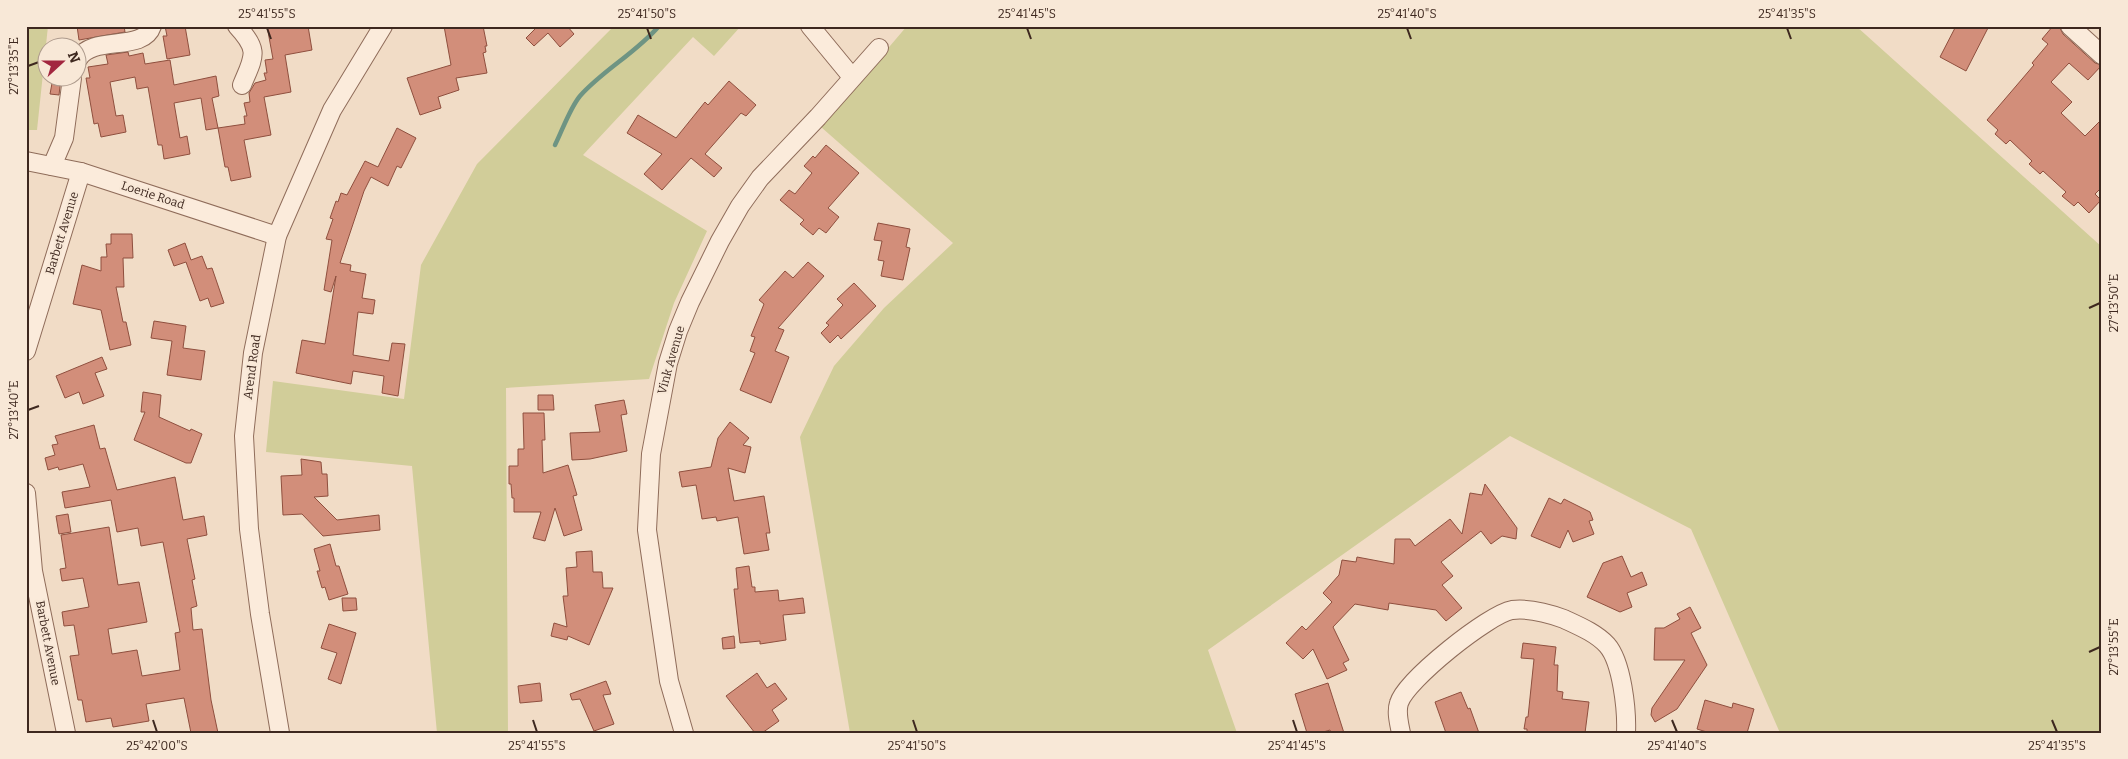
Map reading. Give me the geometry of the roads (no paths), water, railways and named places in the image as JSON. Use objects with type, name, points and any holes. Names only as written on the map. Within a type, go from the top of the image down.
[{"type":"street","points":[[88,49],[139,40],[147,35],[152,26]]},
{"type":"street","points":[[237,26],[252,44],[254,56],[242,85]]},
{"type":"street","points":[[810,26],[852,77]]},
{"type":"street","points":[[2070,26],[2102,55]]},
{"type":"street","name":"Arend Road","points":[[280,733],[260,614],[250,538],[244,436],[253,353],[278,236],[332,110],[381,27]]},
{"type":"street","name":"Vink Avenue","points":[[684,733],[669,681],[647,530],[651,454],[668,363],[690,302],[720,241],[740,206],[760,178],[818,118],[879,48]]},
{"type":"street","points":[[52,166],[64,138],[71,88]]},
{"type":"street","name":"Loerie Road","points":[[26,161],[81,172],[278,236]]},
{"type":"street","name":"Barbett Avenue","points":[[26,351],[81,172]]},
{"type":"street","name":"Barbett Avenue","points":[[26,493],[30,572],[66,733]]},
{"type":"street","points":[[1401,733],[1398,718],[1399,703],[1404,691],[1417,677],[1445,653],[1495,617],[1511,610],[1530,609],[1558,616],[1582,628],[1607,645],[1618,667],[1623,691],[1626,733]]},
{"type":"waterway","points":[[555,145],[580,96],[640,45],[659,26]]}]
